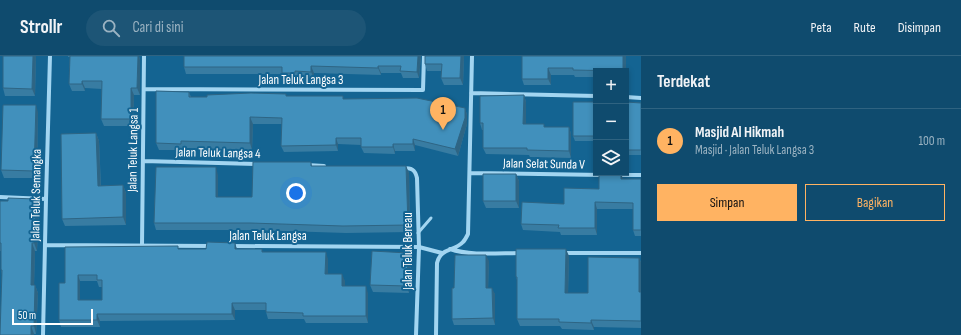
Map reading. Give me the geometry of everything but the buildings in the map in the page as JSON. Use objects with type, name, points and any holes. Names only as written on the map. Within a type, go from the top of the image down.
[{"type":"street","name":"Jalan Teluk Semangka","points":[[44,335],[50,56]]},
{"type":"street","name":"Jalan Teluk Langsa 1","points":[[142,245],[144,56]]},
{"type":"street","name":"Jalan Teluk Langsa 3","points":[[144,89],[423,90],[424,56]]},
{"type":"street","points":[[436,335],[438,257],[442,253],[463,243],[468,234],[472,56]]},
{"type":"street","points":[[472,93],[593,96]]},
{"type":"street","points":[[629,97],[641,98]]},
{"type":"street","name":"Jalan Teluk Langsa 4","points":[[143,161],[260,164]]},
{"type":"street","points":[[299,165],[330,166]]},
{"type":"street","name":"Jalan Teluk Bereau","points":[[400,167],[413,169],[416,172],[417,178],[418,247],[416,335]]},
{"type":"street","name":"Jalan Selat Sunda V","points":[[470,173],[641,175]]},
{"type":"street","points":[[0,197],[46,199]]},
{"type":"street","name":"Jalan Teluk Langsa","points":[[45,245],[213,246]]},
{"type":"street","name":"Jalan Teluk Langsa","points":[[229,246],[418,247],[442,253]]},
{"type":"street","points":[[450,249],[468,253],[523,253]]},
{"type":"street","points":[[555,253],[641,254]]},
{"type":"lane","points":[[418,233],[431,218]]},
{"type":"place","name":"Masjid Al Hikmah","points":[[443,130]]}]
